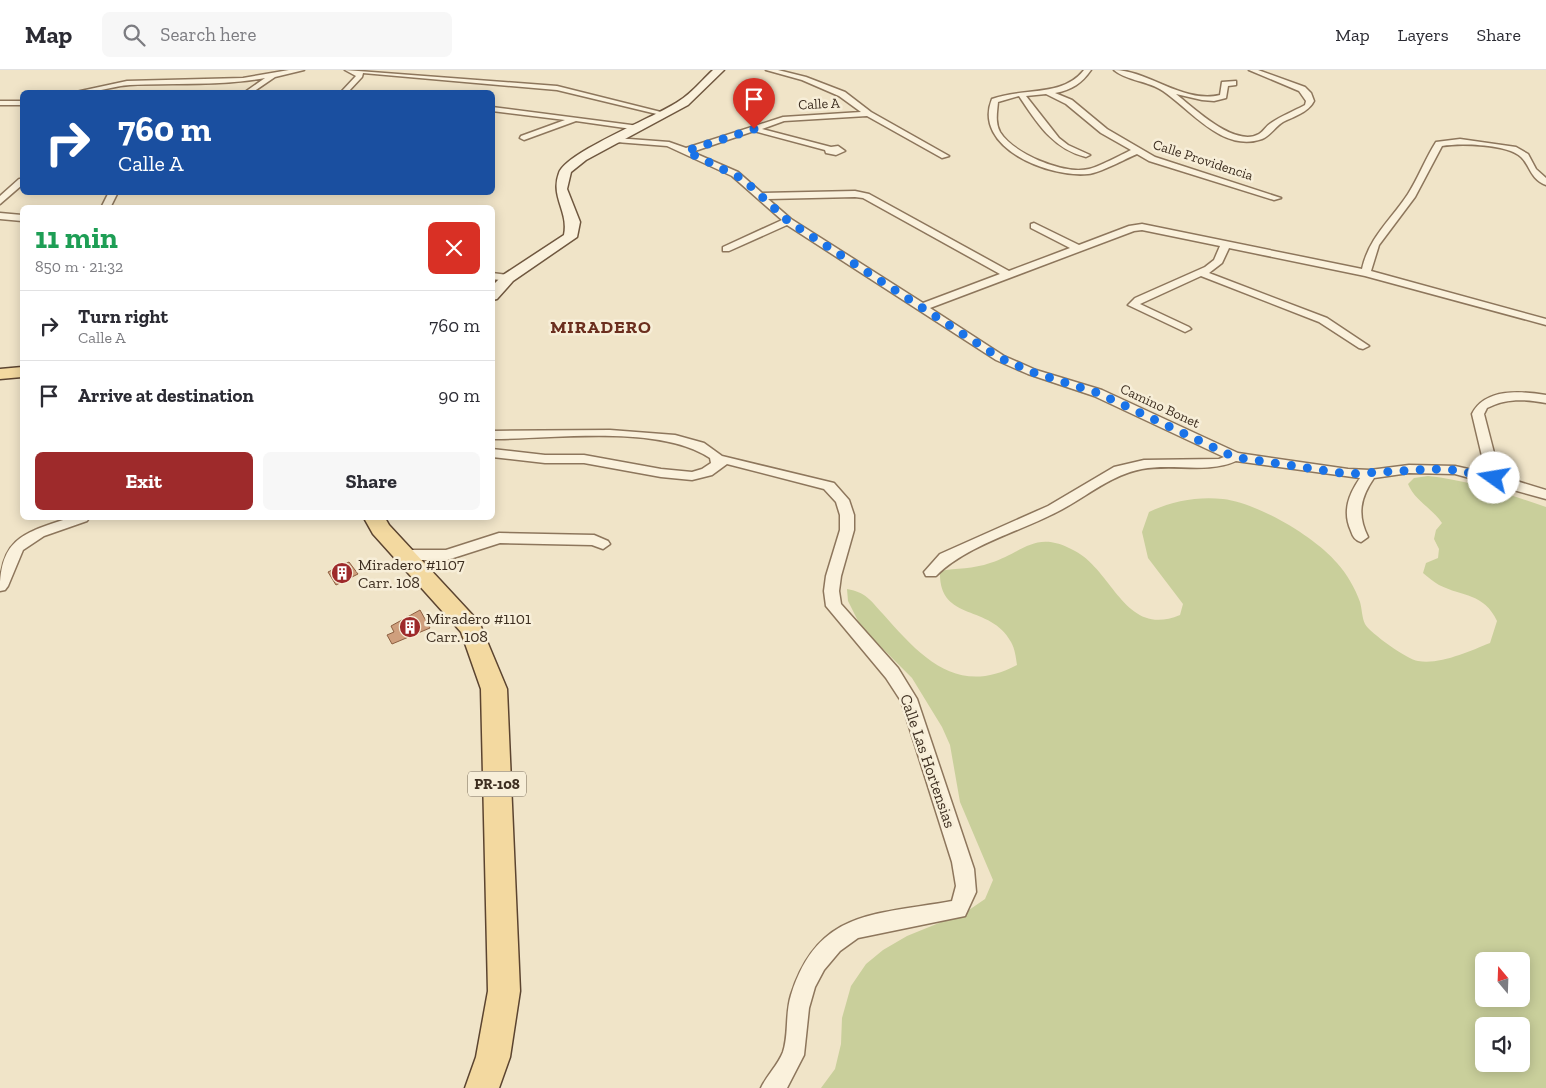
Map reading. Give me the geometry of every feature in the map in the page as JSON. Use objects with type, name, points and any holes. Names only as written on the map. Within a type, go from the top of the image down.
[{"type":"main road","points":[[495,293],[508,278],[570,237],[573,222],[561,189],[565,171],[582,157],[684,103],[719,70]]},
{"type":"main road","points":[[0,374],[20,372]]},
{"type":"main road","points":[[0,382],[20,382]]},
{"type":"main road","name":"PR-108","points":[[376,520],[381,529],[471,628],[494,689],[504,991],[493,1057],[482,1088]]},
{"type":"street","points":[[97,90],[118,84],[243,80],[301,70]]},
{"type":"street","points":[[348,70],[493,84],[557,88],[665,114]]},
{"type":"street","points":[[769,70],[804,78],[835,91],[848,98],[868,114],[945,156]]},
{"type":"street","points":[[1088,70],[1081,79],[1049,93],[1006,96],[995,102],[992,111],[993,129],[999,140],[1052,168],[1073,172],[1089,172],[1137,152]]},
{"type":"street","points":[[1117,70],[1196,98],[1214,100],[1223,96],[1225,84],[1233,83]]},
{"type":"street","points":[[1166,88],[1166,90],[1220,132],[1239,138],[1253,139],[1265,134],[1271,126],[1308,106],[1310,101],[1307,93],[1302,89],[1252,70]]},
{"type":"street","points":[[346,90],[360,76],[359,71]]},
{"type":"street","points":[[252,90],[274,76]]},
{"type":"street","points":[[116,90],[118,84]]},
{"type":"street","points":[[477,90],[493,84]]},
{"type":"street","name":"Calle Providencia","points":[[1049,93],[1069,102],[1104,131],[1132,146],[1137,152],[1161,162],[1277,198]]},
{"type":"street","points":[[1022,95],[1052,136],[1075,152],[1086,155]]},
{"type":"street","points":[[0,104],[20,103]]},
{"type":"street","points":[[495,109],[639,128]]},
{"type":"street","name":"Calle A","points":[[686,151],[794,117],[868,114]]},
{"type":"street","points":[[524,138],[575,119]]},
{"type":"street","points":[[754,129],[830,149]]},
{"type":"street","name":"Camino Bonet","points":[[616,140],[658,142],[686,151],[735,174],[788,221],[1000,358],[1047,378],[1098,393],[1234,457],[1348,474],[1370,474],[1409,469],[1455,470],[1494,478],[1546,495]]},
{"type":"street","points":[[1366,273],[1369,254],[1374,241],[1418,186],[1439,144],[1460,141],[1513,149],[1525,156],[1532,170],[1546,182]]},
{"type":"street","points":[[0,201],[20,183]]},
{"type":"street","points":[[761,196],[855,194],[866,196],[1007,274]]},
{"type":"street","points":[[0,216],[20,218]]},
{"type":"street","points":[[726,249],[788,221]]},
{"type":"street","points":[[1034,226],[1078,248]]},
{"type":"street","points":[[923,307],[1137,227],[1366,273],[1546,322]]},
{"type":"street","points":[[1185,329],[1133,305],[1139,300],[1201,273],[1218,260],[1226,244]]},
{"type":"street","points":[[1201,273],[1323,320],[1363,346]]},
{"type":"street","points":[[495,276],[508,278]]},
{"type":"street","points":[[1494,478],[1478,414],[1482,406],[1500,397],[1546,400]]},
{"type":"street","points":[[495,435],[588,434],[678,439],[703,447],[716,456],[717,463]]},
{"type":"street","name":"Calle Las Hortensias","points":[[495,453],[545,459],[584,459],[661,473],[692,476],[707,472],[725,459],[821,483],[835,491],[845,510],[847,531],[830,587],[831,598],[834,606],[892,673],[909,699],[968,882],[965,900],[958,909],[854,929],[840,936],[823,951],[813,965],[798,1008],[792,1055],[773,1088]]},
{"type":"street","points":[[931,572],[945,558],[1053,509],[1119,470],[1144,464],[1221,464],[1234,457]]},
{"type":"street","points":[[1361,536],[1353,520],[1354,500],[1370,474]]},
{"type":"street","points":[[0,586],[17,547],[39,533],[76,520]]},
{"type":"street","points":[[404,555],[447,555],[499,538],[594,540],[603,544]]},
{"type":"green space","points":[[1428,476],[1443,478],[1473,484],[1546,507],[1546,1088],[821,1088],[835,1069],[841,1044],[842,1018],[851,986],[866,964],[883,950],[907,936],[966,912],[985,899],[993,880],[960,802],[950,745],[942,727],[912,678],[861,627],[848,601],[847,589],[859,592],[867,597],[912,645],[942,668],[958,674],[976,677],[996,674],[1017,665],[1011,642],[1002,630],[991,622],[956,606],[947,599],[942,587],[940,571],[984,565],[1031,545],[1040,542],[1050,542],[1075,551],[1088,561],[1133,610],[1146,618],[1161,620],[1180,615],[1183,604],[1148,558],[1142,532],[1149,512],[1185,500],[1223,499],[1269,514],[1315,543],[1341,567],[1347,576],[1360,602],[1363,619],[1368,628],[1406,656],[1418,661],[1436,661],[1490,643],[1497,621],[1486,605],[1479,600],[1439,585],[1423,573],[1426,563],[1438,558],[1439,549],[1434,539],[1436,530],[1442,523],[1419,500],[1408,484],[1414,478]]},
{"type":"building","name":"Miradero #1107 Carr. 108","points":[[349,562],[358,574],[336,585],[328,572]]},
{"type":"building","name":"Miradero #1101 Carr. 108","points":[[420,610],[430,628],[392,644],[387,635],[394,632],[391,626]]},
{"type":"place","name":"Miradero #1107 Carr. 108","points":[[342,573]]},
{"type":"place","name":"Miradero #1101 Carr. 108","points":[[410,627]]},
{"type":"district","name":"MIRADERO","points":[[601,327]]},
{"type":"route","points":[[754,129],[686,151],[743,179],[788,221],[1000,358],[1070,386],[1098,393],[1234,457],[1348,474],[1433,469],[1455,470],[1494,478]]}]
